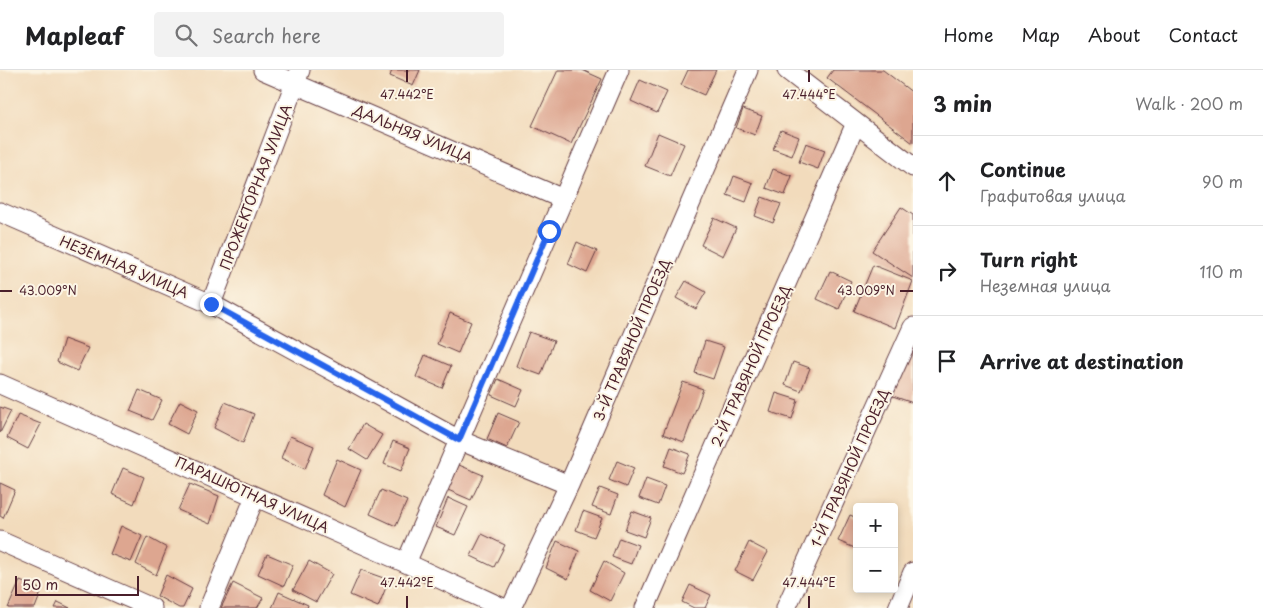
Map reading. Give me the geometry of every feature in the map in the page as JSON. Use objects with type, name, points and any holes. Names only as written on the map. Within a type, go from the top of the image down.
[{"type":"street","name":"ДАЛЬНЯЯ УЛИЦА","points":[[263,70],[297,77],[563,199]]},
{"type":"street","points":[[406,563],[619,70]]},
{"type":"street","name":"3-Й ТРАВЯНОЙ ПРОЕЗД","points":[[511,608],[569,485],[748,70]]},
{"type":"street","points":[[787,70],[913,167]]},
{"type":"street","name":"ПРОЖЕКТОРНАЯ УЛИЦА","points":[[211,304],[297,77]]},
{"type":"street","name":"2-Й ТРАВЯНОЙ ПРОЕЗД","points":[[645,608],[856,123]]},
{"type":"street","name":"НЕЗЕМНАЯ УЛИЦА","points":[[0,212],[211,304],[459,440],[569,485]]},
{"type":"street","name":"1-Й ТРАВЯНОЙ ПРОЕЗД","points":[[786,608],[913,327]]},
{"type":"street","name":"ПАРАШЮТНАЯ УЛИЦА","points":[[0,384],[406,563],[503,608]]},
{"type":"street","points":[[209,608],[255,497]]},
{"type":"street","points":[[0,541],[152,608]]},
{"type":"street","points":[[898,608],[913,572]]},
{"type":"street","points":[[898,608],[913,598]]},
{"type":"building","points":[[392,70],[420,70],[413,86],[390,76]]},
{"type":"building","points":[[558,70],[582,70],[602,79],[571,144],[532,126]]},
{"type":"building","points":[[688,70],[716,70],[704,95],[681,85]]},
{"type":"building","points":[[833,70],[883,70],[913,93],[913,143],[827,78]]},
{"type":"building","points":[[640,80],[667,92],[657,113],[631,101]]},
{"type":"building","points":[[743,109],[762,116],[755,135],[736,128]]},
{"type":"building","points":[[781,130],[799,137],[792,156],[773,149]]},
{"type":"building","points":[[658,133],[684,144],[670,176],[645,166]]},
{"type":"building","points":[[806,143],[825,150],[818,169],[799,162]]},
{"type":"building","points":[[773,169],[792,176],[785,195],[766,188]]},
{"type":"building","points":[[734,176],[753,183],[746,202],[727,195]]},
{"type":"building","points":[[762,197],[781,204],[773,223],[755,216]]},
{"type":"building","points":[[901,207],[913,215],[913,278],[872,251]]},
{"type":"building","points":[[714,218],[736,228],[723,256],[701,245]]},
{"type":"building","points":[[577,242],[597,251],[587,273],[568,264]]},
{"type":"building","points":[[873,265],[913,281],[895,328],[854,311]]},
{"type":"building","points":[[830,271],[851,281],[839,309],[817,299]]},
{"type":"building","points":[[686,281],[706,292],[696,309],[676,298]]},
{"type":"building","points":[[450,313],[471,322],[458,353],[437,344]]},
{"type":"building","points":[[529,332],[554,341],[541,375],[516,366]]},
{"type":"building","points":[[64,339],[88,348],[77,371],[57,362]]},
{"type":"building","points":[[913,339],[913,403],[887,394]]},
{"type":"building","points":[[705,341],[724,347],[713,379],[695,373]]},
{"type":"building","points":[[425,355],[451,366],[442,388],[416,377]]},
{"type":"building","points":[[793,362],[810,368],[801,391],[785,385]]},
{"type":"building","points":[[498,379],[523,390],[516,406],[491,395]]},
{"type":"building","points":[[683,382],[703,389],[684,442],[663,434]]},
{"type":"building","points":[[139,390],[162,400],[152,420],[130,411]]},
{"type":"building","points":[[776,393],[798,400],[792,419],[770,412]]},
{"type":"building","points":[[180,401],[198,410],[187,434],[168,424]]},
{"type":"building","points":[[225,402],[254,414],[243,443],[214,428]]},
{"type":"building","points":[[0,407],[11,411],[0,433]]},
{"type":"building","points":[[498,413],[519,422],[507,448],[487,439]]},
{"type":"building","points":[[18,415],[41,424],[28,449],[7,438]]},
{"type":"building","points":[[363,424],[382,435],[367,460],[349,449]]},
{"type":"building","points":[[290,436],[314,446],[305,469],[281,458]]},
{"type":"building","points":[[393,441],[410,448],[401,471],[384,464]]},
{"type":"building","points":[[671,447],[690,454],[682,473],[664,466]]},
{"type":"building","points":[[337,459],[361,470],[345,507],[322,495]]},
{"type":"building","points":[[617,461],[634,468],[626,487],[609,480]]},
{"type":"building","points":[[459,465],[483,475],[471,500],[448,490]]},
{"type":"building","points":[[123,468],[144,477],[134,504],[112,494]]},
{"type":"building","points":[[646,479],[665,486],[658,505],[639,498]]},
{"type":"building","points":[[0,483],[15,490],[3,518],[0,516]]},
{"type":"building","points":[[190,484],[219,496],[210,524],[178,510]]},
{"type":"building","points":[[600,488],[618,495],[611,514],[592,507]]},
{"type":"building","points":[[381,490],[407,501],[396,526],[370,514]]},
{"type":"building","points":[[448,498],[468,507],[455,535],[436,527]]},
{"type":"building","points":[[583,511],[602,518],[594,537],[576,530]]},
{"type":"building","points":[[632,511],[651,518],[644,537],[625,530]]},
{"type":"building","points":[[850,515],[853,516],[853,547],[838,541]]},
{"type":"building","points":[[121,526],[142,536],[131,562],[110,554]]},
{"type":"building","points":[[482,534],[505,545],[494,567],[471,556]]},
{"type":"building","points":[[147,537],[167,548],[156,575],[136,564]]},
{"type":"building","points":[[619,538],[638,545],[631,564],[612,557]]},
{"type":"building","points":[[557,541],[579,551],[568,579],[546,568]]},
{"type":"building","points":[[749,542],[768,552],[753,580],[735,571]]},
{"type":"building","points":[[267,554],[293,565],[284,586],[258,574]]},
{"type":"building","points":[[309,561],[332,574],[316,602],[293,590]]},
{"type":"building","points":[[604,561],[624,573],[610,601],[590,590]]},
{"type":"building","points":[[361,570],[389,580],[378,607],[350,595]]},
{"type":"building","points":[[166,575],[192,589],[183,608],[179,608],[157,596]]},
{"type":"building","points":[[20,581],[42,590],[35,608],[8,608]]},
{"type":"building","points":[[233,583],[263,598],[257,608],[221,608]]},
{"type":"building","points":[[690,585],[711,595],[705,608],[694,608],[682,602]]},
{"type":"building","points":[[279,592],[308,605],[307,608],[272,608]]},
{"type":"building","points":[[58,602],[70,608],[55,608]]},
{"type":"route","points":[[211,304],[459,440],[549,231]]}]
